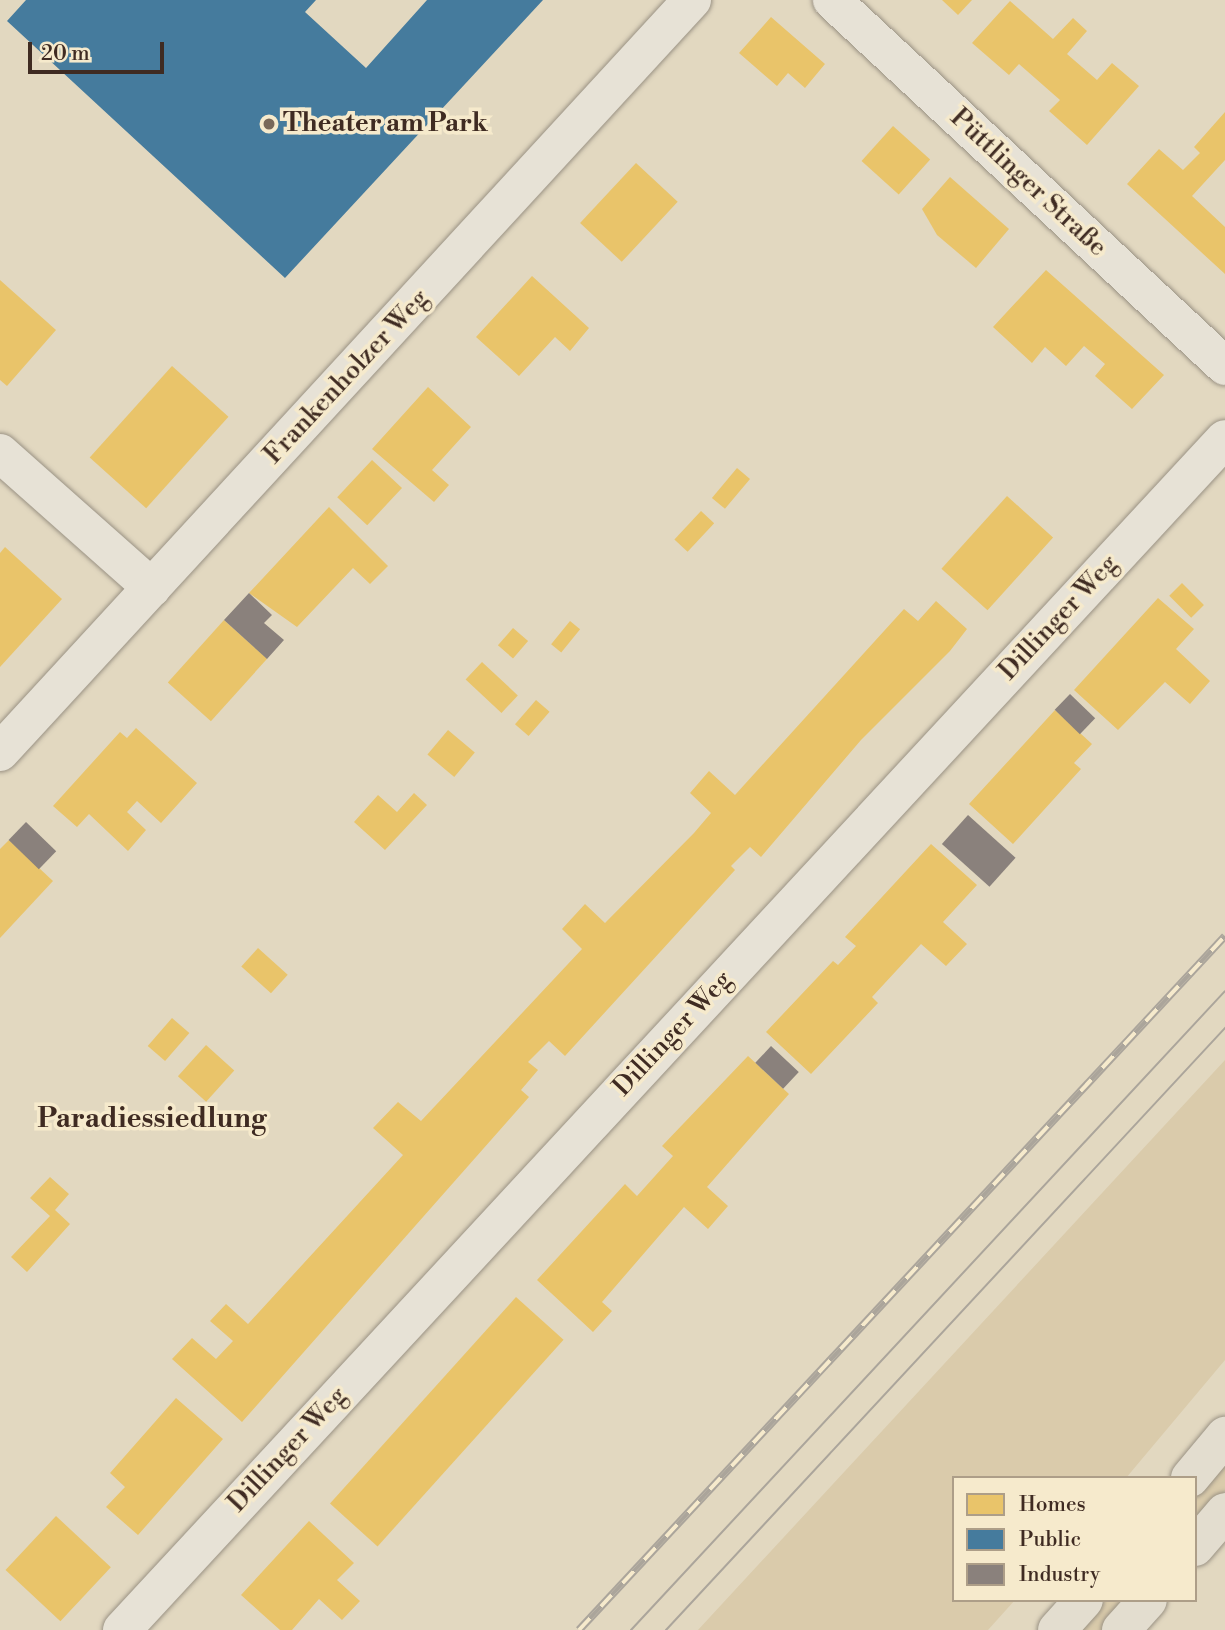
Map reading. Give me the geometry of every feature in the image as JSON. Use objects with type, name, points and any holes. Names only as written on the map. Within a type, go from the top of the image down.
[{"type":"main road","points":[[1192,1476],[1225,1436]]},
{"type":"main road","points":[[1197,1545],[1225,1512]]},
{"type":"main road","points":[[1057,1630],[1082,1602]]},
{"type":"main road","points":[[1121,1630],[1146,1602]]},
{"type":"street","name":"Frankenholzer Weg","points":[[0,752],[692,0]]},
{"type":"street","name":"Püttlinger Straße","points":[[832,0],[1225,366]]},
{"type":"street","name":"Dillinger Weg","points":[[122,1630],[1225,439]]},
{"type":"street","points":[[0,453],[152,588]]},
{"type":"shaded area","points":[[1225,1060],[1225,1360],[1128,1476],[952,1476],[952,1602],[1013,1602],[988,1630],[698,1630]]},
{"type":"shaded area","points":[[1225,1463],[1225,1491],[1197,1523],[1197,1496]]},
{"type":"shaded area","points":[[1104,1602],[1126,1602],[1101,1630],[1079,1630]]},
{"type":"building: Homes","points":[[942,0],[972,0],[958,15]]},
{"type":"building: Homes","points":[[1010,1],[1053,39],[1073,18],[1087,31],[1067,54],[1097,80],[1112,63],[1139,86],[1087,145],[1049,111],[1060,100],[1019,64],[1009,75],[972,43]]},
{"type":"building: Homes","points":[[771,17],[825,64],[805,88],[788,73],[777,86],[739,53]]},
{"type":"building: Homes","points":[[1225,112],[1225,160],[1192,196],[1225,227],[1225,274],[1127,184],[1159,149],[1183,170],[1200,153],[1194,147]]},
{"type":"building: Homes","points":[[893,126],[930,159],[899,194],[862,161]]},
{"type":"building: Homes","points":[[636,163],[678,202],[622,262],[580,223]]},
{"type":"building: Homes","points":[[950,177],[1009,229],[976,268],[937,235],[922,209]]},
{"type":"building: Homes","points":[[1046,270],[1164,375],[1132,409],[1095,376],[1105,364],[1084,346],[1066,366],[1045,347],[1032,363],[993,327]]},
{"type":"building: Homes","points":[[532,276],[589,328],[570,351],[555,337],[519,376],[476,337]]},
{"type":"building: Homes","points":[[0,280],[56,330],[7,386],[0,380]]},
{"type":"building: Homes","points":[[172,366],[228,417],[146,508],[90,457]]},
{"type":"building: Homes","points":[[428,387],[471,427],[432,470],[449,485],[434,502],[372,449]]},
{"type":"building: Homes","points":[[372,460],[402,488],[367,525],[337,497]]},
{"type":"building: Homes","points":[[737,468],[750,479],[725,509],[712,498]]},
{"type":"building: Homes","points":[[1007,496],[1053,537],[988,610],[941,569]]},
{"type":"building: Homes","points":[[329,507],[388,566],[370,584],[353,568],[297,627],[249,593]]},
{"type":"building: Homes","points":[[701,511],[714,523],[688,552],[674,540]]},
{"type":"building: Homes","points":[[5,547],[62,599],[0,667],[0,553]]},
{"type":"building: Homes","points":[[1182,583],[1204,605],[1191,618],[1169,596]]},
{"type":"building: Homes","points":[[1158,598],[1194,629],[1176,649],[1210,681],[1190,704],[1165,682],[1118,730],[1074,690]]},
{"type":"building: Homes","points":[[936,601],[967,629],[950,651],[861,740],[761,857],[750,847],[731,866],[735,870],[565,1056],[549,1041],[528,1062],[538,1070],[521,1090],[529,1097],[242,1422],[172,1359],[192,1338],[216,1359],[233,1341],[210,1321],[226,1304],[248,1324],[403,1155],[373,1128],[398,1102],[421,1121],[582,949],[562,929],[585,904],[605,923],[694,833],[711,813],[690,793],[709,771],[735,795],[904,609],[918,621]]},
{"type":"building: Homes","points":[[224,620],[267,659],[211,721],[168,682]]},
{"type":"building: Homes","points":[[570,621],[580,629],[561,652],[551,644]]},
{"type":"building: Homes","points":[[513,628],[528,641],[513,658],[498,645]]},
{"type":"building: Homes","points":[[482,662],[518,695],[501,713],[466,680]]},
{"type":"building: Homes","points":[[536,700],[550,712],[529,736],[515,724]]},
{"type":"building: Homes","points":[[1055,710],[1092,744],[1074,763],[1081,769],[1013,844],[969,804]]},
{"type":"building: Homes","points":[[136,728],[197,783],[161,823],[137,801],[127,812],[146,830],[128,851],[89,814],[77,827],[53,806],[120,732],[127,738]]},
{"type":"building: Homes","points":[[448,730],[475,752],[454,777],[427,755]]},
{"type":"building: Homes","points":[[414,793],[427,805],[385,850],[354,822],[378,795],[397,812]]},
{"type":"building: Homes","points":[[9,840],[53,881],[0,938],[0,849]]},
{"type":"building: Homes","points":[[931,844],[977,885],[943,922],[967,944],[946,966],[921,944],[872,997],[878,1003],[811,1074],[766,1032],[833,961],[838,965],[856,946],[845,937]]},
{"type":"building: Homes","points":[[258,948],[288,975],[271,993],[241,967]]},
{"type":"building: Homes","points":[[172,1018],[189,1033],[165,1061],[148,1046]]},
{"type":"building: Homes","points":[[206,1045],[234,1070],[206,1102],[178,1076]]},
{"type":"building: Homes","points":[[748,1056],[789,1094],[707,1187],[728,1206],[708,1229],[684,1207],[602,1302],[612,1311],[593,1332],[537,1280],[625,1184],[637,1196],[673,1156],[662,1146]]},
{"type":"building: Homes","points":[[50,1177],[69,1194],[55,1210],[70,1224],[27,1272],[11,1257],[50,1216],[30,1198]]},
{"type":"building: Homes","points":[[516,1297],[564,1340],[378,1546],[330,1504]]},
{"type":"building: Homes","points":[[176,1398],[223,1439],[138,1535],[106,1507],[125,1487],[110,1473]]},
{"type":"building: Homes","points":[[56,1516],[111,1567],[60,1621],[6,1570]]},
{"type":"building: Homes","points":[[309,1521],[354,1563],[337,1580],[360,1601],[342,1620],[319,1599],[292,1630],[280,1630],[241,1595]]},
{"type":"building: Public","name":"Theater am Park","points":[[26,0],[316,0],[305,12],[366,68],[427,0],[543,0],[285,278],[7,21]]},
{"type":"building: Industry","points":[[249,593],[272,615],[264,623],[284,640],[267,659],[224,620]]},
{"type":"building: Industry","points":[[1070,694],[1095,718],[1080,734],[1055,710]]},
{"type":"building: Industry","points":[[968,815],[1016,858],[989,887],[942,844]]},
{"type":"building: Industry","points":[[26,822],[56,851],[39,869],[9,840]]},
{"type":"building: Industry","points":[[771,1046],[799,1072],[783,1089],[755,1063]]},
{"type":"tram line","points":[[631,1630],[1225,991]]},
{"type":"tram line","points":[[666,1630],[1225,1028]]},
{"type":"railway","points":[[579,1630],[1225,936]]},
{"type":"place","name":"Theater am Park","points":[[269,124]]},
{"type":"district","name":"Paradiessiedlung","points":[[152,1119]]}]
